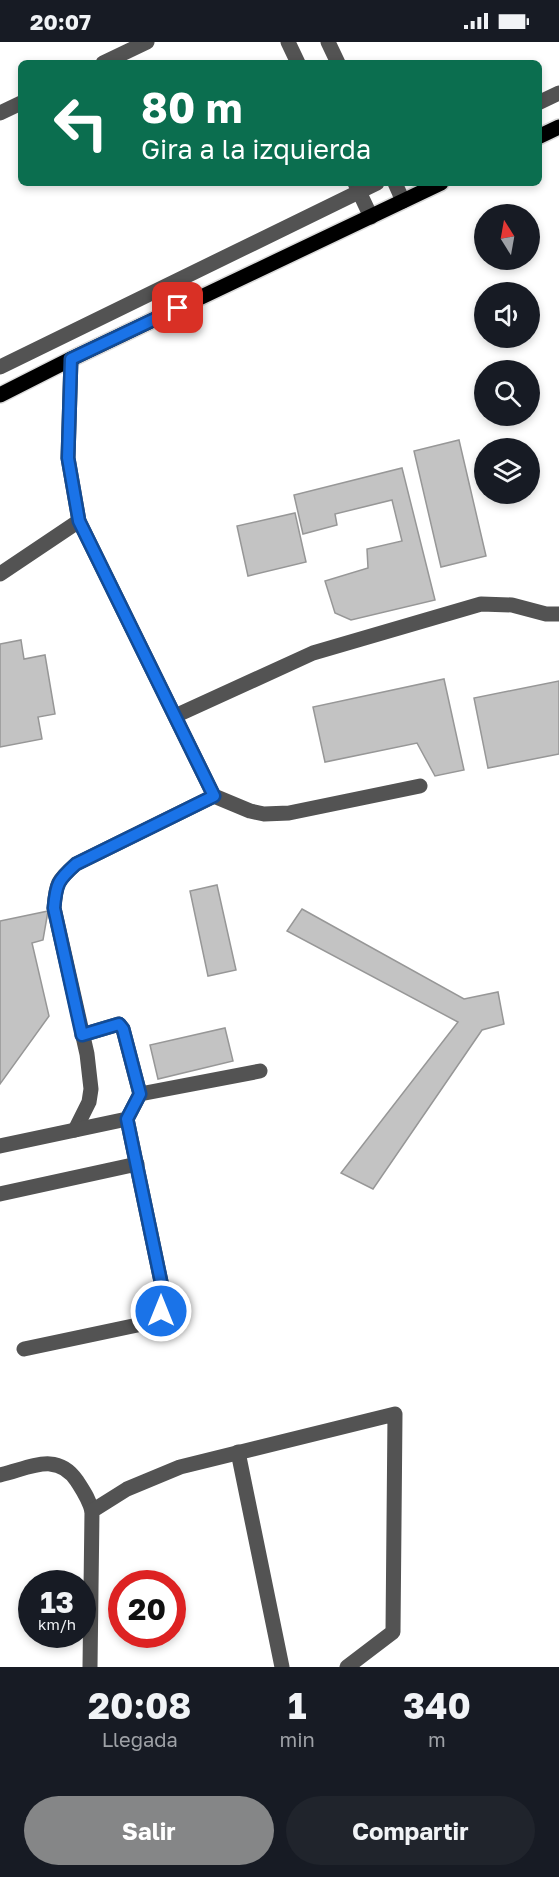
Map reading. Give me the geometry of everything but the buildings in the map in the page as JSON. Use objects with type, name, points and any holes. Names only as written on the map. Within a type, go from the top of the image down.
[{"type":"main road","points":[[542,135],[559,127]]},
{"type":"main road","points":[[0,394],[435,186]]},
{"type":"street","points":[[109,60],[147,42]]},
{"type":"street","points":[[288,42],[297,60]]},
{"type":"street","points":[[328,42],[337,60]]},
{"type":"street","points":[[542,101],[559,93]]},
{"type":"street","points":[[0,113],[18,104]]},
{"type":"street","points":[[396,186],[403,201]]},
{"type":"street","points":[[0,366],[357,188],[370,217]]},
{"type":"street","points":[[71,359],[68,458],[79,521],[214,796],[250,812],[290,813],[420,786]]},
{"type":"street","points":[[0,574],[79,521]]},
{"type":"street","points":[[175,716],[314,653],[481,604],[512,605],[546,614],[559,614]]},
{"type":"street","points":[[75,1130],[89,1102],[91,1089],[82,1035],[54,908],[58,882],[76,864],[214,796]]},
{"type":"street","points":[[24,1349],[147,1323],[157,1318],[164,1296],[127,1119],[140,1094],[122,1025],[82,1035]]},
{"type":"street","points":[[140,1094],[260,1071]]},
{"type":"street","points":[[0,1146],[127,1119]]},
{"type":"street","points":[[0,1194],[137,1164]]},
{"type":"street","points":[[92,1511],[127,1489],[153,1476],[180,1467],[395,1414],[393,1632],[348,1667]]},
{"type":"street","points":[[238,1452],[282,1667]]},
{"type":"street","points":[[0,1475],[54,1463],[63,1466],[73,1474],[89,1498],[92,1511],[90,1667]]},
{"type":"route","points":[[161,1311],[164,1296],[127,1119],[140,1094],[139,1089],[122,1025],[82,1035],[54,908],[56,887],[62,877],[76,864],[214,796],[79,521],[68,458],[71,359],[178,308]]}]
